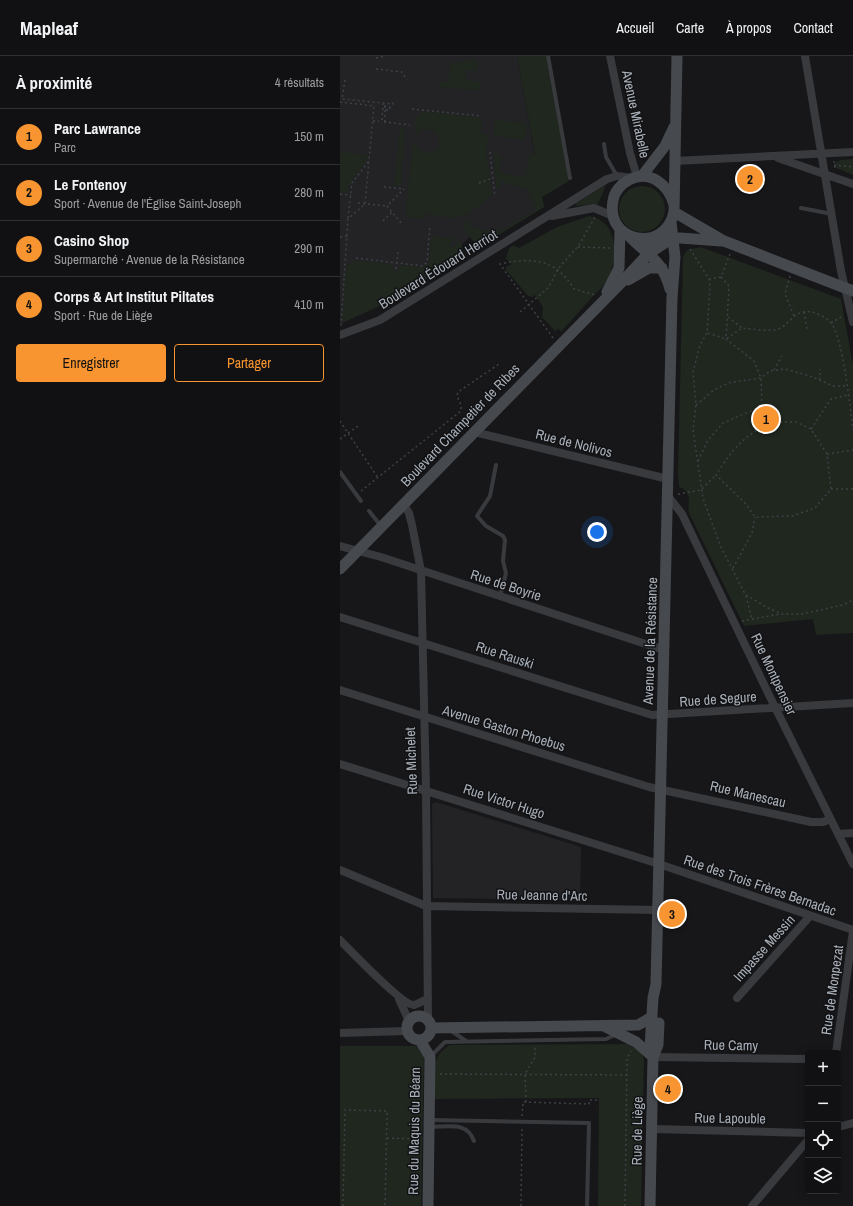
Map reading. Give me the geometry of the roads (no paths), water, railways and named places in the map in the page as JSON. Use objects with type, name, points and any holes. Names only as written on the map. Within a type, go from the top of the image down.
[{"type":"street","name":"Avenue Mirabelle","points":[[610,56],[630,153],[637,177]]},
{"type":"street","points":[[655,237],[665,230],[673,213],[677,56]]},
{"type":"street","points":[[805,56],[833,214],[849,290],[853,322]]},
{"type":"street","points":[[675,125],[665,146],[637,177],[623,184],[613,197],[611,207],[613,216],[624,232],[645,239],[655,237],[679,238],[729,243]]},
{"type":"street","points":[[675,161],[853,152]]},
{"type":"street","points":[[774,156],[853,184]]},
{"type":"street","points":[[617,176],[651,177],[667,187],[672,196],[673,213]]},
{"type":"street","name":"Boulevard Édouard Herriot","points":[[341,334],[380,320],[607,179],[617,176]]},
{"type":"street","name":"Boulevard Édouard Herriot","points":[[547,217],[594,208],[613,216]]},
{"type":"street","points":[[673,213],[729,243],[849,290]]},
{"type":"street","name":"Avenue de la Résistance","points":[[656,1017],[659,998],[656,984],[672,298],[679,238],[673,213]]},
{"type":"street","name":"Avenue de la Résistance","points":[[624,232],[658,262],[666,277],[672,298]]},
{"type":"street","name":"Boulevard Champetier de Ribes","points":[[340,569],[558,346],[599,298],[619,268],[620,248],[624,232]]},
{"type":"street","name":"Boulevard Champetier de Ribes","points":[[599,298],[619,285],[648,254],[655,237]]},
{"type":"street","points":[[648,254],[679,238]]},
{"type":"street","points":[[619,285],[649,268],[662,268]]},
{"type":"street","name":"Rue de Nolivos","points":[[474,432],[668,479]]},
{"type":"street","name":"Rue Montpensier","points":[[668,496],[682,514],[775,708],[853,864]]},
{"type":"street","name":"Rue Michelet","points":[[404,504],[409,513],[421,571],[429,1024]]},
{"type":"street","name":"Rue de Boyrie","points":[[340,546],[500,596],[664,650]]},
{"type":"street","name":"Rue Rauski","points":[[340,617],[652,715],[663,715]]},
{"type":"street","name":"Avenue Gaston Phoebus","points":[[340,690],[661,789]]},
{"type":"street","name":"Rue de Segure","points":[[663,715],[853,703]]},
{"type":"street","name":"Rue Victor Hugo","points":[[340,764],[659,864]]},
{"type":"street","name":"Rue Manescau","points":[[661,789],[811,822],[823,822],[830,819]]},
{"type":"street","points":[[838,834],[853,834]]},
{"type":"street","name":"Rue des Trois Frères Bernadac","points":[[659,864],[853,930]]},
{"type":"street","points":[[340,870],[426,906]]},
{"type":"street","name":"Rue Jeanne d'Arc","points":[[426,906],[658,910]]},
{"type":"street","name":"Impasse Messin","points":[[737,998],[810,916]]},
{"type":"street","name":"Rue de Monpezat","points":[[836,1050],[853,930]]},
{"type":"street","points":[[340,940],[397,995],[409,1004],[414,1005],[428,999]]},
{"type":"street","points":[[397,995],[405,1008],[412,1038],[420,1040],[427,1037],[429,1024]]},
{"type":"street","points":[[340,1033],[408,1026],[420,1016],[429,1024],[448,1029],[638,1025],[656,1017]]},
{"type":"street","name":"Rue de Liège","points":[[650,1206],[653,1057],[658,1045],[656,1017]]},
{"type":"street","points":[[606,1026],[636,1042],[653,1057]]},
{"type":"street","name":"Rue du Maquis du Béarn","points":[[420,1040],[433,1053],[430,1074],[428,1206]]},
{"type":"street","name":"Rue Camy","points":[[653,1057],[805,1059]]},
{"type":"street","points":[[841,1126],[853,1122]]},
{"type":"street","name":"Rue Lapouble","points":[[652,1129],[805,1133]]},
{"type":"street","points":[[752,1206],[805,1144]]},
{"type":"lane","points":[[548,56],[570,178]]},
{"type":"lane","points":[[604,144],[606,157],[617,176]]},
{"type":"lane","points":[[801,208],[833,214]]},
{"type":"lane","points":[[496,465],[490,496],[477,516],[486,526],[499,533],[505,540],[503,561],[506,573],[500,596]]},
{"type":"lane","points":[[340,472],[361,501]]},
{"type":"lane","points":[[369,511],[381,527]]},
{"type":"lane","points":[[433,1053],[445,1042],[606,1039],[638,1025]]},
{"type":"lane","points":[[448,1029],[467,1041]]},
{"type":"lane","points":[[429,1123],[474,1120],[589,1123],[587,1206]]},
{"type":"lane","points":[[429,1123],[464,1127],[470,1133],[474,1141]]},
{"type":"place","name":"Le Fontenoy","points":[[750,179]]},
{"type":"place","name":"Parc Lawrance","points":[[766,419]]},
{"type":"place","name":"Casino Shop","points":[[672,914]]},
{"type":"place","name":"Corps & Art Institut Piltates","points":[[668,1089]]}]
